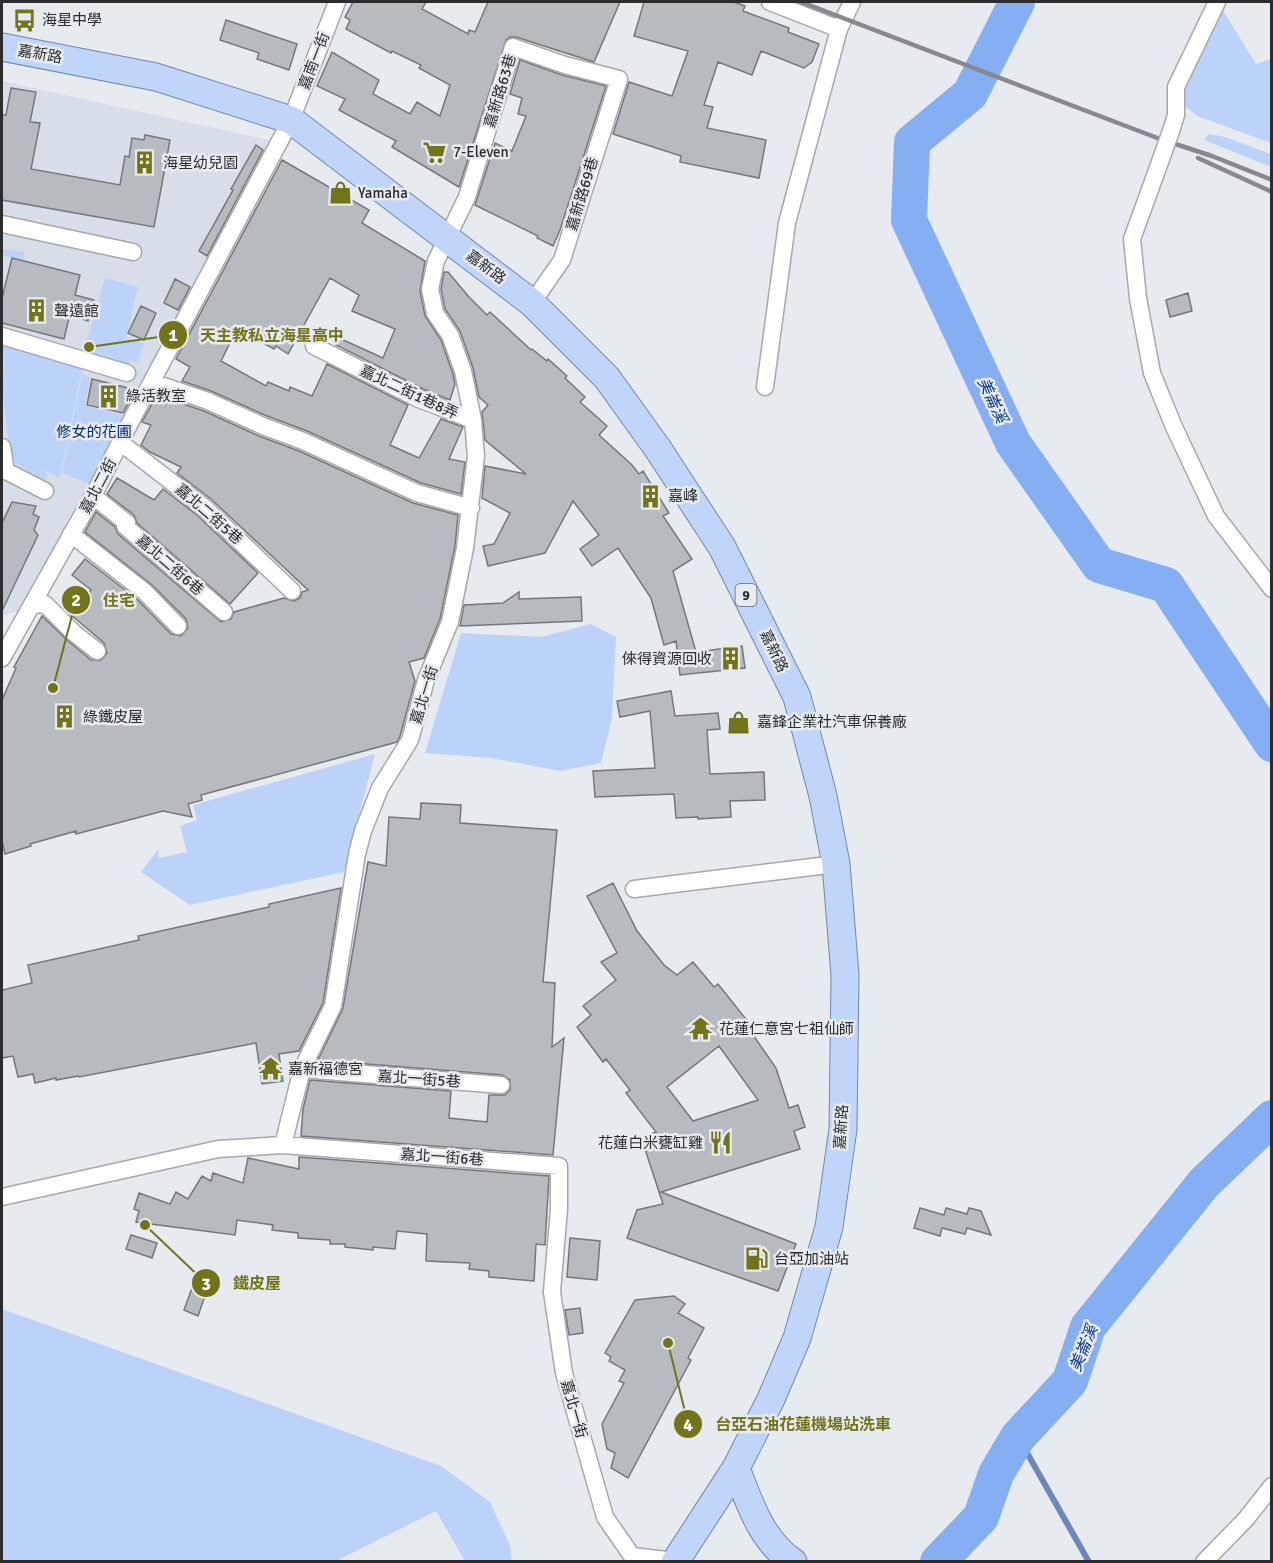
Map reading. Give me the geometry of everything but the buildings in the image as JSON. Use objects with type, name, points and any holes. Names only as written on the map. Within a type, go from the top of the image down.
[{"type":"main road","name":"嘉新路","points":[[2,47],[156,76],[291,120],[532,303],[608,378],[658,449],[722,547],[797,697],[823,796],[836,864],[845,975],[843,1130],[829,1227],[797,1338],[771,1399],[736,1468],[675,1561]]},
{"type":"main road","points":[[736,1468],[762,1530],[783,1555],[793,1562]]},
{"type":"street","name":"嘉南一街","points":[[291,120],[337,2]]},
{"type":"street","points":[[770,2],[839,29]]},
{"type":"street","points":[[765,387],[787,223],[839,29],[852,2]]},
{"type":"street","points":[[1218,2],[1176,87],[1176,115],[1132,239],[1138,298],[1152,373],[1174,427],[1216,516],[1272,589]]},
{"type":"street","name":"嘉新路63巷","points":[[448,238],[467,197],[513,47],[565,65],[619,79]]},
{"type":"street","name":"嘉新路69巷","points":[[532,303],[562,260],[619,79]]},
{"type":"street","name":"嘉北二街","points":[[2,658],[93,496],[291,120]]},
{"type":"street","points":[[2,224],[133,252]]},
{"type":"street","name":"嘉北一街","points":[[283,1145],[302,1069],[333,1006],[357,854],[363,831],[380,788],[410,740],[426,680],[450,622],[471,508],[476,456],[473,420],[463,371],[450,335],[435,313],[430,289],[436,261],[448,238]]},
{"type":"street","points":[[2,336],[127,373]]},
{"type":"street","name":"嘉北二街1巷8弄","points":[[314,346],[419,399],[473,420]]},
{"type":"street","points":[[152,382],[208,401],[417,493],[471,508]]},
{"type":"street","name":"嘉北二街5巷","points":[[121,443],[204,507],[292,591]]},
{"type":"street","points":[[2,447],[4,471],[45,491]]},
{"type":"street","name":"嘉北二街6巷","points":[[93,496],[128,523],[125,526],[224,612]]},
{"type":"street","points":[[71,534],[146,592],[178,626]]},
{"type":"street","points":[[32,605],[45,604],[74,633],[97,651]]},
{"type":"street","points":[[634,889],[836,864]]},
{"type":"street","name":"嘉北一街5巷","points":[[302,1069],[501,1085]]},
{"type":"street","points":[[2,1197],[218,1149],[283,1145]]},
{"type":"street","name":"嘉北一街6巷","points":[[283,1145],[559,1166],[559,1209]]},
{"type":"street","name":"嘉北一街","points":[[559,1209],[552,1292],[562,1361],[605,1517],[632,1556],[675,1561]]},
{"type":"street","points":[[1204,1562],[1246,1519],[1272,1486]]},
{"type":"shaded area","points":[[2,81],[269,140],[215,249],[226,255],[22,610],[2,616]]},
{"type":"green space","points":[[1222,9],[1256,64],[1271,59],[1271,143],[1197,116],[1184,105],[1182,92]]},
{"type":"green space","points":[[1209,134],[1225,137],[1271,154],[1271,167],[1204,140]]},
{"type":"green space","points":[[2,249],[24,252],[24,259],[2,256]]},
{"type":"green space","points":[[105,278],[138,287],[126,338],[144,343],[138,362],[130,360],[128,367],[83,355]]},
{"type":"green space","name":"修女的花圃","points":[[2,343],[82,368],[60,478],[36,467],[47,473],[46,483],[10,459],[2,384],[2,353],[9,411]]},
{"type":"green space","name":"修女的花圃","points":[[82,375],[90,377],[85,406],[123,415],[97,487],[62,473]]},
{"type":"green space","points":[[591,624],[616,637],[612,718],[601,763],[560,771],[491,758],[425,753],[461,633],[541,637]]},
{"type":"green space","points":[[375,754],[344,872],[190,905],[141,872],[158,849],[159,858],[187,852],[180,826],[197,820],[193,805]]},
{"type":"green space","points":[[2,1309],[441,1466],[490,1502],[510,1545],[512,1561],[465,1561],[436,1511],[336,1561],[2,1561]]},
{"type":"waterway","name":"美崙溪","points":[[1017,2],[970,94],[912,142],[909,220],[1013,443],[1099,565],[1166,585],[1272,744]]},
{"type":"waterway","name":"美崙溪","points":[[938,1562],[981,1517],[996,1474],[1018,1437],[1070,1381],[1088,1327],[1204,1183],[1272,1118]]},
{"type":"waterway","points":[[1018,1437],[1089,1562]]},
{"type":"railway","points":[[801,2],[1272,180]]},
{"type":"railway","points":[[1198,158],[1272,192]]},
{"type":"place","name":"海星中學","points":[[24,20]]},
{"type":"place","name":"7-Eleven","points":[[435,152]]},
{"type":"place","name":"海星幼兒園","points":[[145,163]]},
{"type":"place","name":"Yamaha","points":[[340,193]]},
{"type":"place","name":"聲遠館","points":[[36,311]]},
{"type":"place","name":"天主教私立海星高中","points":[[89,347]]},
{"type":"place","name":"綠活教室","points":[[108,396]]},
{"type":"place","name":"嘉峰","points":[[650,496]]},
{"type":"place","name":"倈得資源回收","points":[[730,659]]},
{"type":"place","name":"住宅","points":[[53,688]]},
{"type":"place","name":"綠鐵皮屋","points":[[65,717]]},
{"type":"place","name":"嘉鋒企業社汽車保養廠","points":[[739,722]]},
{"type":"place","name":"花蓮仁意宮七祖仙師","points":[[701,1029]]},
{"type":"place","name":"嘉新福德宮","points":[[270,1069]]},
{"type":"place","name":"花蓮白米甕缸雞","points":[[721,1143]]},
{"type":"place","name":"鐵皮屋","points":[[145,1225]]},
{"type":"place","name":"台亞加油站","points":[[756,1259]]},
{"type":"place","name":"台亞石油花蓮機場站洗車","points":[[668,1343]]}]
